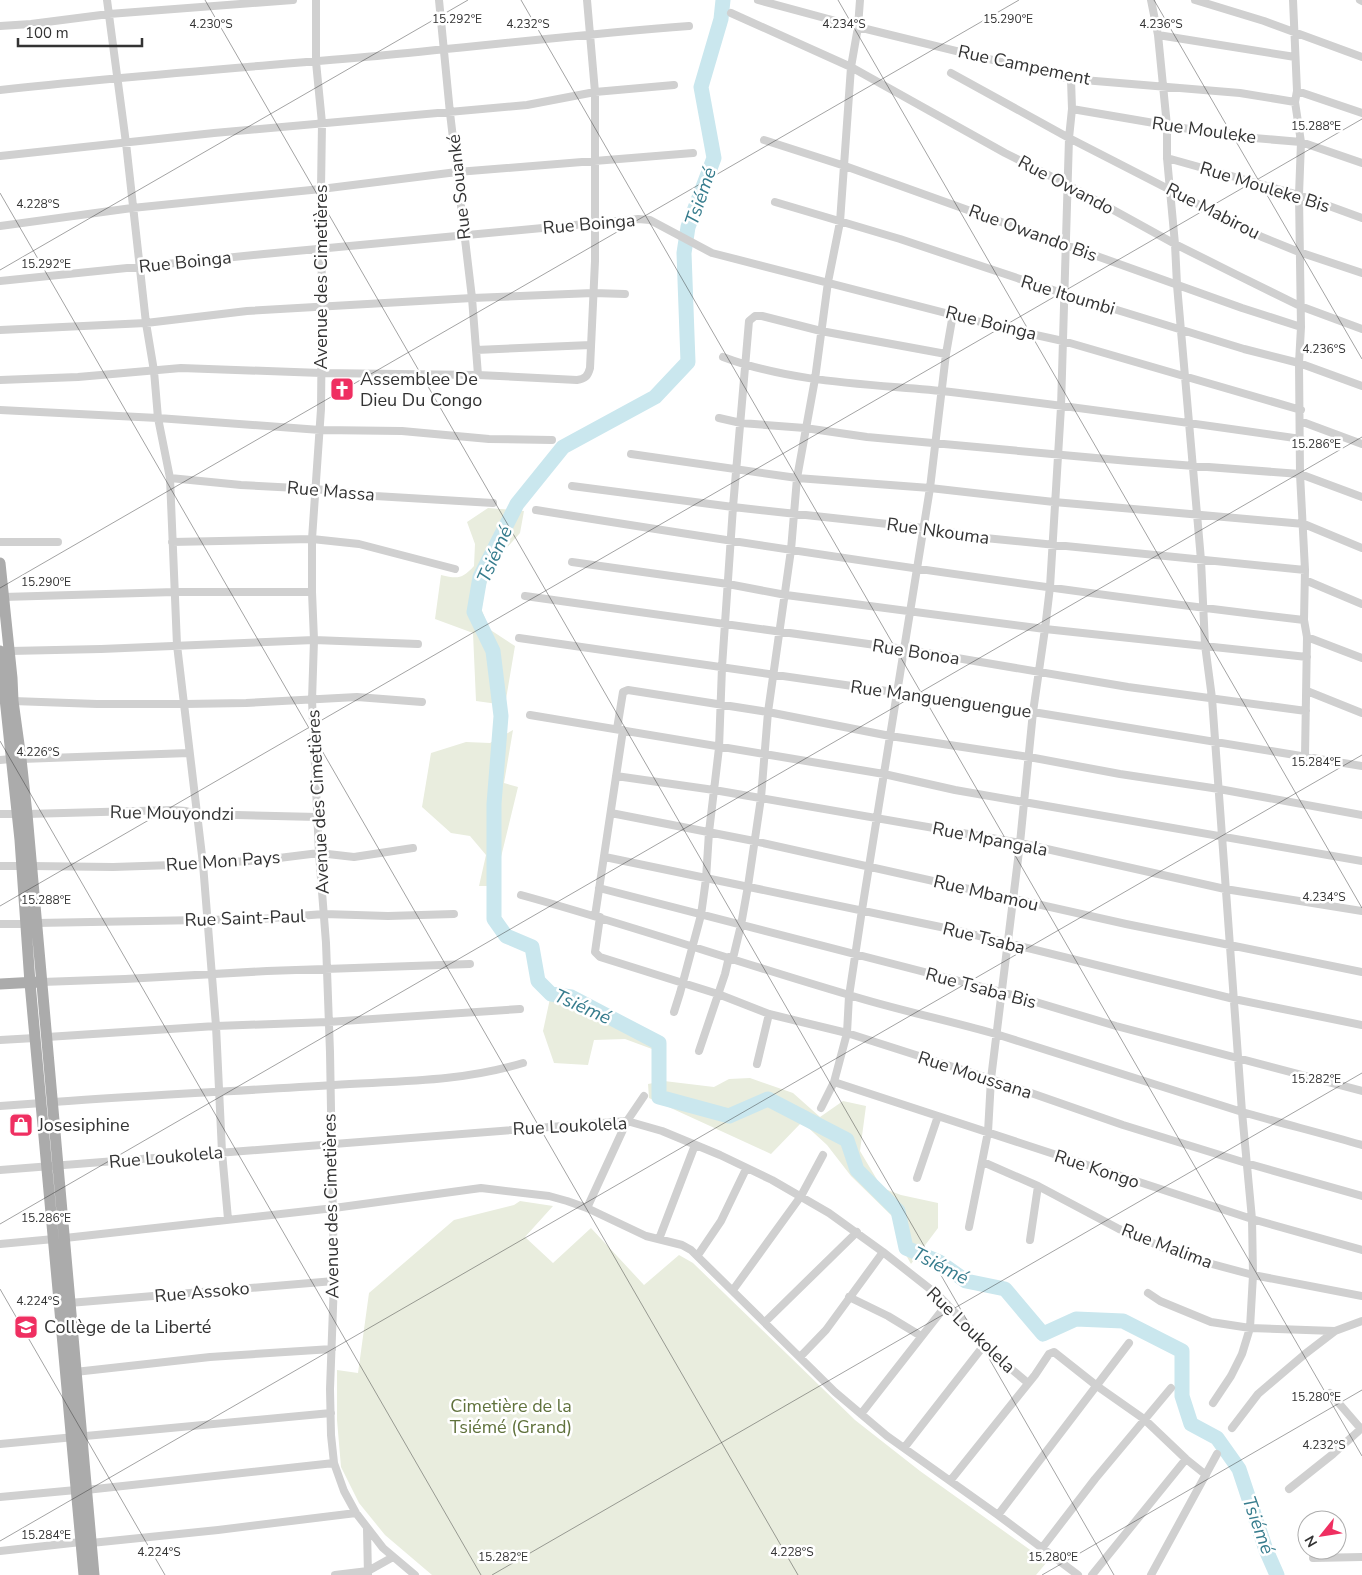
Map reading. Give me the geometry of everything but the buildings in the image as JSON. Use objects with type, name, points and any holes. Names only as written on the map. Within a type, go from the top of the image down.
[{"type":"main road","points":[[0,563],[3,597],[6,703],[11,759],[22,814],[86,1543],[94,1575]]},
{"type":"main road","points":[[0,984],[36,982]]},
{"type":"main road","points":[[59,1239],[69,1303],[75,1372],[77,1436]]},
{"type":"main road","points":[[84,1575],[86,1543]]},
{"type":"street","points":[[107,0],[126,143],[146,323],[154,371],[158,418],[170,478],[177,645],[208,919],[216,1026],[222,1152],[228,1219]]},
{"type":"street","points":[[0,26],[109,14],[293,0]]},
{"type":"street","name":"Avenue des Cimetières","points":[[316,0],[316,62],[322,123],[322,308],[320,430],[312,539],[314,640],[312,700],[319,853],[327,969],[334,1208],[331,1413],[334,1463],[344,1491],[367,1529],[382,1548],[415,1575]]},
{"type":"street","name":"Rue Souanké","points":[[439,0],[450,113],[472,298],[478,375]]},
{"type":"street","points":[[0,380],[181,368],[584,379],[588,375],[590,368],[596,223],[595,92],[587,0]]},
{"type":"street","name":"Rue Campement","points":[[758,0],[858,27],[1071,79],[1240,93],[1295,102]]},
{"type":"street","points":[[699,1051],[741,925],[748,886],[761,798],[768,712],[786,595],[797,478],[815,379],[828,282],[840,222],[852,67],[860,0]]},
{"type":"street","points":[[1151,0],[1158,34],[1166,126],[1175,244],[1176,285],[1201,560],[1205,646],[1212,698],[1242,1112],[1252,1219],[1253,1275],[1250,1328],[1235,1369],[1213,1404]]},
{"type":"street","points":[[1195,0],[1294,32],[1362,57]]},
{"type":"street","points":[[1293,0],[1297,91],[1295,102],[1301,142],[1299,195],[1301,327],[1299,363],[1301,410],[1300,474],[1305,570],[1304,620],[1307,637],[1305,756]]},
{"type":"street","name":"Rue Owando","points":[[730,13],[852,67],[1005,153],[1068,185],[1175,244],[1300,306],[1362,330]]},
{"type":"street","points":[[0,90],[690,26]]},
{"type":"street","points":[[1158,34],[1295,57]]},
{"type":"street","name":"Rue Mabirou","points":[[951,73],[1069,138],[1262,237],[1299,252],[1362,273]]},
{"type":"street","points":[[968,1227],[988,1132],[991,1079],[998,1035],[1020,843],[1033,712],[1046,629],[1050,587],[1065,294],[1069,138],[1072,110],[1071,79]]},
{"type":"street","points":[[0,156],[322,123],[526,105],[595,92],[674,85]]},
{"type":"street","points":[[1297,91],[1362,113]]},
{"type":"street","name":"Rue Mouleke","points":[[1072,110],[1230,136],[1301,142],[1362,163]]},
{"type":"street","name":"Rue Owando Bis","points":[[764,140],[845,166],[1176,285],[1301,327]]},
{"type":"street","points":[[0,226],[132,208],[321,189],[457,172],[693,152]]},
{"type":"street","name":"Rue Mouleke Bis","points":[[1167,158],[1299,195],[1362,218]]},
{"type":"street","name":"Rue Itoumbi","points":[[775,202],[900,239],[1065,294],[1244,349],[1299,363],[1362,386]]},
{"type":"street","name":"Rue Boinga","points":[[0,281],[321,250],[464,234],[638,219],[650,220],[712,253],[1063,341],[1301,410]]},
{"type":"street","points":[[0,330],[146,323],[247,312],[472,298],[593,293],[625,294]]},
{"type":"street","points":[[821,1108],[834,1082],[847,1033],[849,996],[909,610],[924,528],[946,354],[953,314]]},
{"type":"street","points":[[674,1012],[701,915],[706,879],[709,832],[719,748],[722,667],[733,507],[749,321],[754,316],[762,316],[821,331],[946,354]]},
{"type":"street","points":[[476,350],[590,345]]},
{"type":"street","points":[[723,357],[746,366],[815,379],[941,391],[1060,407],[1122,413],[1301,439]]},
{"type":"street","points":[[0,410],[158,418],[320,430],[402,431],[472,438],[552,440]]},
{"type":"street","points":[[719,418],[741,423],[805,428],[867,437],[1300,474],[1362,497]]},
{"type":"street","points":[[1300,421],[1362,444]]},
{"type":"street","points":[[631,454],[797,478],[930,488],[1054,502],[1304,524],[1362,548]]},
{"type":"street","name":"Rue Massa","points":[[170,478],[241,485],[316,489],[374,496],[493,503]]},
{"type":"street","name":"Rue Nkouma","points":[[572,486],[733,507],[793,512],[924,528],[985,538],[1305,570]]},
{"type":"street","points":[[536,510],[791,550],[1203,608],[1304,620]]},
{"type":"street","points":[[172,542],[312,539],[359,544],[455,569]]},
{"type":"street","points":[[0,542],[58,542]]},
{"type":"street","points":[[572,562],[728,584],[786,595],[1046,629],[1307,657]]},
{"type":"street","points":[[1305,580],[1362,604]]},
{"type":"street","points":[[3,597],[175,592],[312,592]]},
{"type":"street","name":"Rue Bonoa","points":[[525,596],[904,649],[1128,687],[1306,711]]},
{"type":"street","points":[[1307,637],[1362,658]]},
{"type":"street","name":"Rue Manguenguengue","points":[[519,638],[1033,712],[1362,766]]},
{"type":"street","points":[[5,651],[314,640],[418,644]]},
{"type":"street","points":[[597,917],[599,888],[616,776],[624,690],[768,712],[890,736],[1029,757],[1120,774],[1219,788],[1362,815]]},
{"type":"street","points":[[1306,691],[1362,713]]},
{"type":"street","points":[[6,703],[184,704],[357,697],[422,702]]},
{"type":"street","points":[[530,715],[719,748],[765,753],[884,774],[955,790],[1362,861]]},
{"type":"street","points":[[11,759],[189,752]]},
{"type":"street","name":"Rue Mpangala","points":[[616,776],[876,817],[1020,843],[1225,889],[1362,910]]},
{"type":"street","name":"Rue Mouyondzi","points":[[0,814],[174,810],[197,814],[318,817]]},
{"type":"street","name":"Rue Mbamou","points":[[611,813],[754,841],[1230,946],[1362,972]]},
{"type":"street","name":"Rue Mon Pays","points":[[0,866],[113,868],[263,860],[319,853],[354,857],[414,848]]},
{"type":"street","name":"Rue Tsaba","points":[[605,857],[955,930],[1234,999],[1362,1025]]},
{"type":"street","name":"Rue Tsaba Bis","points":[[599,888],[1002,992],[1116,1026],[1362,1091]]},
{"type":"street","points":[[521,895],[731,958],[849,996],[998,1035],[1242,1112],[1362,1145]]},
{"type":"street","name":"Rue Saint-Paul","points":[[0,924],[260,919],[324,914],[388,916],[454,914]]},
{"type":"street","name":"Rue Moussana","points":[[597,917],[595,952],[600,957],[683,982],[769,1014],[847,1033],[991,1079],[1123,1125],[1362,1196]]},
{"type":"street","points":[[36,982],[470,964]]},
{"type":"street","points":[[0,1040],[216,1026],[328,1022],[520,1009]]},
{"type":"street","points":[[757,1064],[769,1014]]},
{"type":"street","points":[[0,1106],[219,1090],[274,1090],[434,1080],[469,1076],[523,1063]]},
{"type":"street","name":"Rue Kongo","points":[[834,1082],[1252,1219],[1362,1250]]},
{"type":"street","points":[[587,1208],[627,1120],[644,1096]]},
{"type":"street","points":[[917,1178],[938,1116]]},
{"type":"street","name":"Rue Loukolela","points":[[0,1170],[627,1120],[662,1131],[720,1155],[801,1196],[829,1213],[857,1232],[939,1296],[1004,1363],[1028,1383]]},
{"type":"street","points":[[659,1238],[694,1145]]},
{"type":"street","points":[[733,1290],[801,1196],[824,1155]]},
{"type":"street","name":"Rue Malima","points":[[983,1162],[1038,1186],[1119,1229],[1186,1257],[1253,1275],[1362,1296]]},
{"type":"street","points":[[698,1255],[721,1221],[746,1169]]},
{"type":"street","points":[[1030,1240],[1038,1186]]},
{"type":"street","points":[[0,1244],[334,1208],[481,1188],[549,1196],[587,1208],[646,1236],[682,1245],[698,1255],[835,1392],[861,1414],[904,1448],[1078,1575]]},
{"type":"street","points":[[765,1322],[857,1232]]},
{"type":"street","points":[[800,1357],[826,1330],[883,1252]]},
{"type":"street","name":"Rue Assoko","points":[[69,1303],[334,1281]]},
{"type":"street","points":[[1148,1293],[1160,1301],[1211,1322],[1250,1328],[1335,1331]]},
{"type":"street","points":[[849,1297],[888,1316],[920,1336]]},
{"type":"street","points":[[861,1414],[920,1336],[947,1304]]},
{"type":"street","points":[[1232,1428],[1258,1394],[1280,1374],[1335,1331],[1362,1321]]},
{"type":"street","points":[[998,1515],[1129,1343]]},
{"type":"street","points":[[904,1448],[985,1344]]},
{"type":"street","points":[[75,1372],[210,1357],[332,1349]]},
{"type":"street","points":[[950,1481],[1049,1354],[1054,1352],[1097,1386],[1144,1419],[1186,1459],[1206,1475]]},
{"type":"street","points":[[1042,1548],[1095,1479],[1171,1388]]},
{"type":"street","points":[[1289,1489],[1362,1428],[1330,1393]]},
{"type":"street","points":[[0,1444],[331,1413]]},
{"type":"street","points":[[1151,1575],[1218,1454]]},
{"type":"street","points":[[1092,1575],[1186,1459]]},
{"type":"street","points":[[0,1496],[81,1490],[334,1463]]},
{"type":"street","points":[[0,1551],[218,1530],[356,1513]]},
{"type":"street","points":[[367,1529],[368,1573]]},
{"type":"street","points":[[335,1575],[368,1573],[393,1557]]},
{"type":"street","points":[[1347,1557],[1362,1557]]},
{"type":"green space","points":[[488,508],[524,511],[520,533],[504,551],[486,584],[481,608],[489,629],[515,646],[505,705],[476,701],[473,633],[435,619],[441,575],[463,576],[474,566],[475,544],[467,522]]},
{"type":"green space","points":[[513,730],[504,783],[518,787],[494,886],[479,886],[486,855],[470,836],[451,833],[422,807],[431,753],[466,742],[490,743]]},
{"type":"green space","points":[[551,994],[651,1033],[652,1049],[625,1039],[594,1040],[588,1065],[554,1063],[543,1031]]},
{"type":"green space","points":[[750,1078],[793,1093],[820,1117],[843,1101],[866,1106],[860,1151],[882,1188],[901,1195],[938,1203],[938,1228],[911,1264],[898,1241],[895,1219],[851,1176],[827,1145],[802,1122],[771,1154],[649,1098],[648,1084],[664,1081],[714,1087],[729,1079]]},
{"type":"green space","name":"Cimetière de la Tsiémé (Grand)","points":[[520,1201],[553,1206],[525,1237],[553,1263],[591,1228],[644,1285],[679,1255],[693,1263],[855,1420],[920,1471],[1047,1562],[1036,1575],[432,1575],[385,1535],[359,1503],[341,1467],[337,1420],[337,1370],[358,1373],[369,1293],[454,1220],[514,1205]]},
{"type":"waterway","name":"Tsiémé","points":[[723,0],[721,19],[701,87],[714,158],[688,227],[684,253],[688,362],[655,397],[563,447],[517,504],[480,577],[474,612],[493,651],[501,716],[494,804],[494,919],[506,936],[532,947],[538,981],[551,994],[571,997],[659,1043],[659,1097],[729,1116],[768,1099],[847,1140],[857,1170],[898,1211],[906,1248],[939,1262],[966,1281],[1005,1289],[1043,1334],[1076,1319],[1123,1321],[1182,1351],[1182,1396],[1191,1424],[1217,1438],[1239,1469],[1266,1550],[1277,1575]]},
{"type":"place","name":"Assemblee De Dieu Du Congo","points":[[342,389]]},
{"type":"place","name":"Josesiphine","points":[[21,1125]]},
{"type":"place","name":"Collège de la Liberté","points":[[26,1327]]}]
